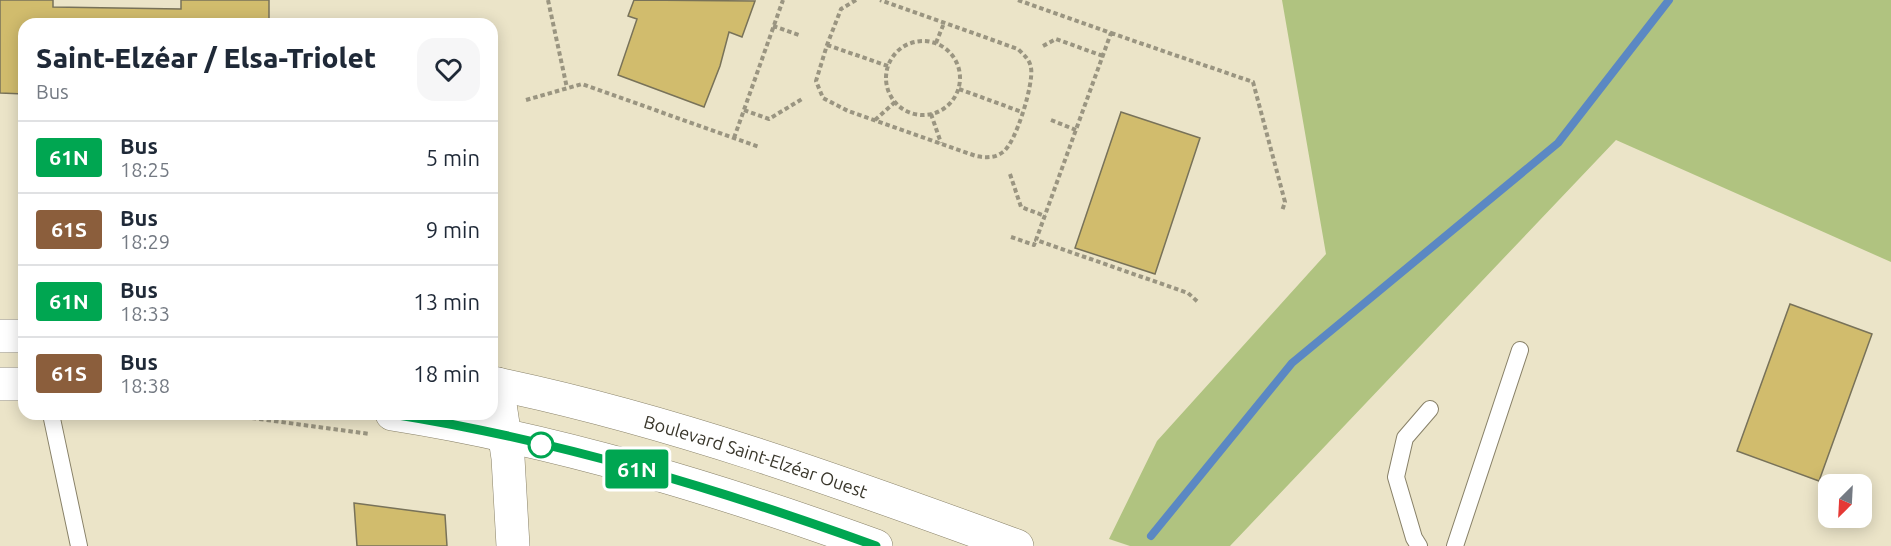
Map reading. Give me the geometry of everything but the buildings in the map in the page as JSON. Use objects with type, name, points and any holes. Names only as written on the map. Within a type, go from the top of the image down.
[{"type":"street","points":[[0,336],[18,336]]},
{"type":"street","points":[[0,384],[18,384]]},
{"type":"street","name":"Boulevard Saint-Elzéar Ouest","points":[[498,384],[636,418],[767,456],[1017,546]]},
{"type":"street","points":[[498,402],[505,436],[513,546]]},
{"type":"street","points":[[386,425],[505,436],[668,477],[876,546]]},
{"type":"lane","points":[[1455,546],[1520,350]]},
{"type":"lane","points":[[1419,546],[1414,538],[1396,477],[1406,438],[1430,409]]},
{"type":"lane","points":[[52,420],[80,546]]},
{"type":"path","points":[[548,0],[567,88]]},
{"type":"path","points":[[734,138],[783,0]]},
{"type":"path","points":[[856,0],[841,9],[827,45],[816,81],[823,98],[832,105],[942,144],[990,158],[1010,146],[1032,76],[1031,65],[1026,56],[1018,49],[880,0]]},
{"type":"path","points":[[1018,0],[1253,82],[1285,202],[1282,211]]},
{"type":"path","points":[[936,43],[944,22]]},
{"type":"path","points":[[773,26],[799,35]]},
{"type":"path","points":[[1011,237],[1034,245],[1111,33]]},
{"type":"path","points":[[1043,46],[1056,39],[1103,56]]},
{"type":"path","points":[[912,42],[936,43],[956,59],[960,71],[959,89],[948,106],[931,114],[911,114],[896,102],[888,89],[888,66],[894,55],[912,42]]},
{"type":"path","points":[[827,45],[888,66]]},
{"type":"path","points":[[526,100],[582,84],[759,147]]},
{"type":"path","points":[[959,89],[1022,112]]},
{"type":"path","points":[[744,110],[769,119],[802,99]]},
{"type":"path","points":[[874,120],[896,102]]},
{"type":"path","points":[[931,114],[942,144]]},
{"type":"path","points":[[1051,120],[1076,130]]},
{"type":"path","points":[[1010,174],[1021,207],[1045,216]]},
{"type":"path","points":[[1036,240],[1188,293],[1198,302]]},
{"type":"path","points":[[311,420],[386,425]]},
{"type":"green space","points":[[1282,0],[1891,0],[1891,262],[1616,140],[1230,546],[1130,546],[1109,539],[1157,441],[1326,254]]},
{"type":"waterway","points":[[1151,536],[1292,363],[1558,143],[1669,0]]},
{"type":"bus line","name":"61N","points":[[426,420],[542,445],[668,477],[876,546]]}]
